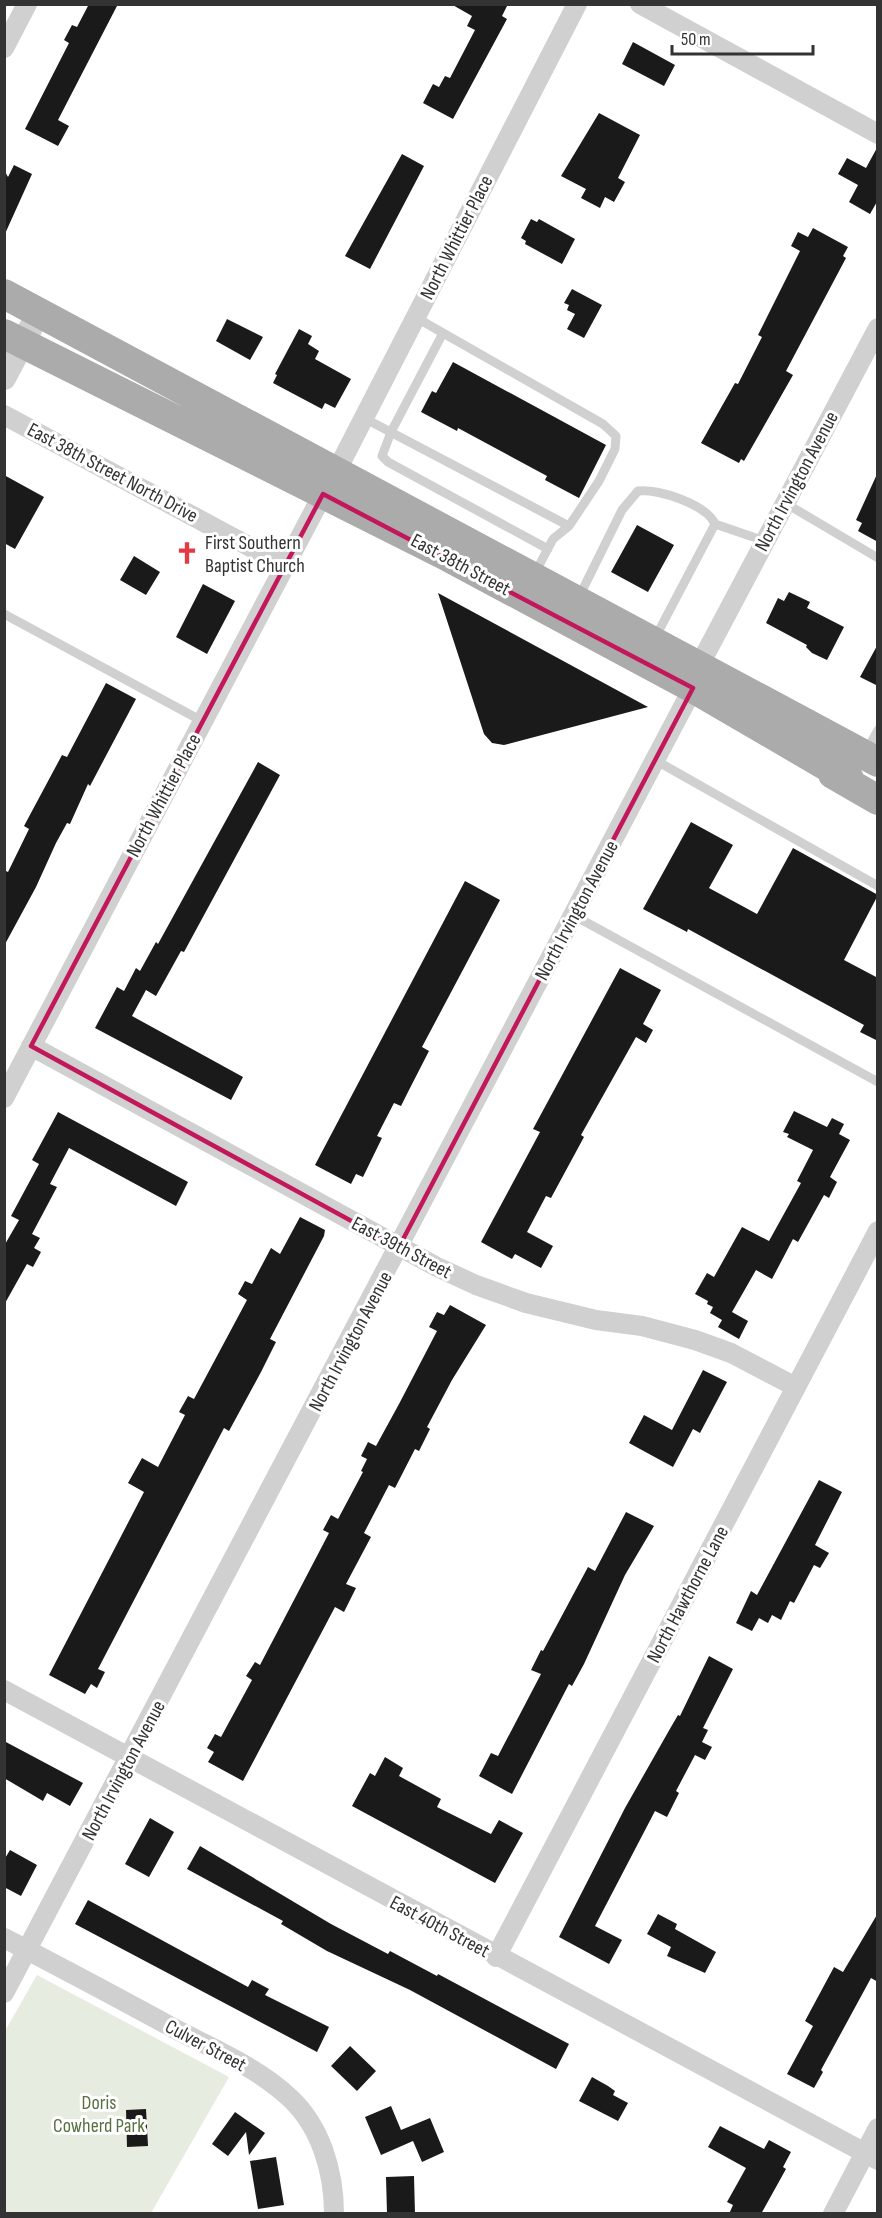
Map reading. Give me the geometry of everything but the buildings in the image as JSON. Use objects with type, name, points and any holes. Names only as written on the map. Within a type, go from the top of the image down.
[{"type":"main road","name":"East 38th Street","points":[[4,294],[330,482],[442,554],[696,677],[873,749]]},
{"type":"main road","name":"East 38th Street","points":[[13,339],[534,575],[654,640],[696,677],[849,779],[833,774],[878,800]]},
{"type":"street","points":[[4,48],[27,4]]},
{"type":"street","name":"North Whittier Place","points":[[4,1098],[284,565],[330,482],[577,4]]},
{"type":"street","points":[[640,4],[878,134]]},
{"type":"street","points":[[4,378],[13,339],[38,314]]},
{"type":"street","name":"North Irvington Avenue","points":[[4,1993],[655,760],[765,541],[878,328]]},
{"type":"street","name":"East 38th Street North Drive","points":[[4,415],[284,565]]},
{"type":"street","name":"East 39th Street","points":[[31,1046],[399,1247],[477,1285],[526,1303],[596,1320],[652,1328],[719,1348],[796,1387]]},
{"type":"street","name":"North Hawthorne Lane","points":[[496,1957],[878,1231]]},
{"type":"street","name":"East 40th Street","points":[[4,1690],[496,1957],[871,2156]]},
{"type":"street","name":"Culver Street","points":[[4,1938],[253,2069],[291,2098],[311,2124],[326,2156],[332,2181],[334,2214]]},
{"type":"street","points":[[833,2214],[871,2156],[878,2128]]},
{"type":"lane","points":[[415,317],[603,424],[616,436],[615,449],[599,481],[569,526],[553,539],[534,575]]},
{"type":"lane","points":[[443,333],[391,432],[382,456],[388,462],[548,549]]},
{"type":"lane","points":[[362,417],[569,526]]},
{"type":"lane","points":[[578,600],[622,510],[638,491],[659,490],[705,512],[715,524],[765,541]]},
{"type":"lane","points":[[785,503],[878,558]]},
{"type":"lane","points":[[654,640],[715,524]]},
{"type":"lane","points":[[4,614],[202,721]]},
{"type":"lane","points":[[655,760],[878,886]]},
{"type":"lane","points":[[573,915],[878,1082]]},
{"type":"highlighted area","points":[[323,494],[693,688],[399,1247],[31,1046]]},
{"type":"green space","name":"Doris Cowherd Park","points":[[37,1975],[229,2077],[151,2213],[5,2214],[5,2031]]},
{"type":"place","name":"First Southern Baptist Church","points":[[187,553]]}]
